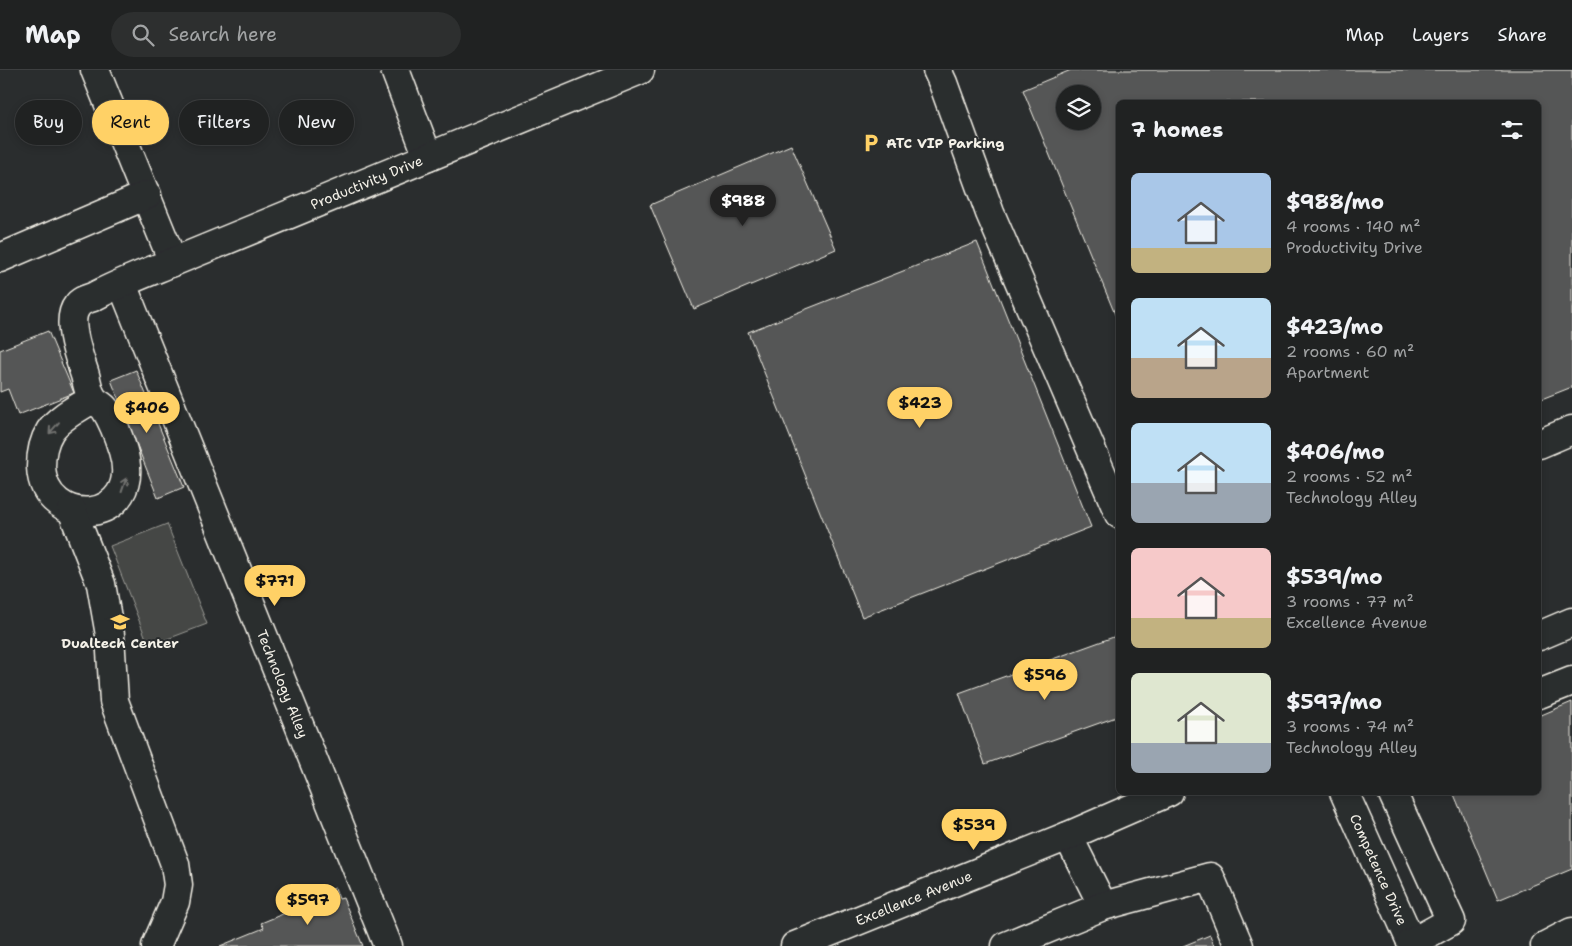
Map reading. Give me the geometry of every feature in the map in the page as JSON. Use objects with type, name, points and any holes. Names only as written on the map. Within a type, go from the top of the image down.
[{"type":"street","points":[[95,70],[173,262]]},
{"type":"street","points":[[395,70],[428,157]]},
{"type":"street","name":"Productivity Drive","points":[[92,399],[74,333],[75,309],[82,301],[640,70]]},
{"type":"street","points":[[937,70],[990,213],[1116,507]]},
{"type":"street","points":[[0,258],[147,196]]},
{"type":"street","name":"Technology Alley","points":[[122,284],[388,946]]},
{"type":"street","points":[[92,399],[105,408],[123,452],[127,478],[120,495],[112,503],[101,509],[87,512],[72,510],[57,503],[49,490],[42,471],[41,456],[50,430],[92,399]]},
{"type":"street","points":[[1541,443],[1572,430]]},
{"type":"street","points":[[72,510],[101,584],[110,636],[114,701],[175,864],[178,885],[175,902],[156,946]]},
{"type":"street","points":[[1541,635],[1572,622]]},
{"type":"street","points":[[1541,693],[1572,681]]},
{"type":"street","name":"Excellence Avenue","points":[[795,946],[1068,836],[1162,795]]},
{"type":"street","name":"Competence Drive","points":[[1345,795],[1412,945]]},
{"type":"street","points":[[1393,795],[1451,921],[1412,945]]},
{"type":"street","points":[[1068,836],[1103,906]]},
{"type":"street","points":[[1006,946],[1103,906],[1210,877],[1239,946]]},
{"type":"street","points":[[1545,946],[1572,932]]},
{"type":"shaded area","points":[[167,524],[207,624],[149,646],[110,546]]},
{"type":"building","points":[[1071,70],[1572,70],[1572,387],[1541,399],[1541,100],[1116,100],[1116,317],[1023,90]]},
{"type":"building","points":[[791,145],[836,249],[694,309],[650,205]]},
{"type":"building","points":[[977,242],[1091,527],[862,617],[748,332]]},
{"type":"building","points":[[48,331],[74,393],[18,415],[8,389],[0,392],[0,350]]},
{"type":"building","points":[[136,370],[184,487],[158,498],[111,380]]},
{"type":"building","points":[[1116,636],[1116,717],[985,764],[959,693]]},
{"type":"building","points":[[1572,702],[1572,869],[1498,900],[1454,795],[1541,795],[1541,715]]},
{"type":"building","points":[[335,888],[339,899],[343,898],[363,946],[220,946],[264,928],[261,923],[295,909],[294,905]]},
{"type":"building","points":[[1210,935],[1214,946],[1183,946]]},
{"type":"place","name":"ATC VIP Parking","points":[[871,143]]},
{"type":"place","name":"Dualtech Center","points":[[120,622]]}]
